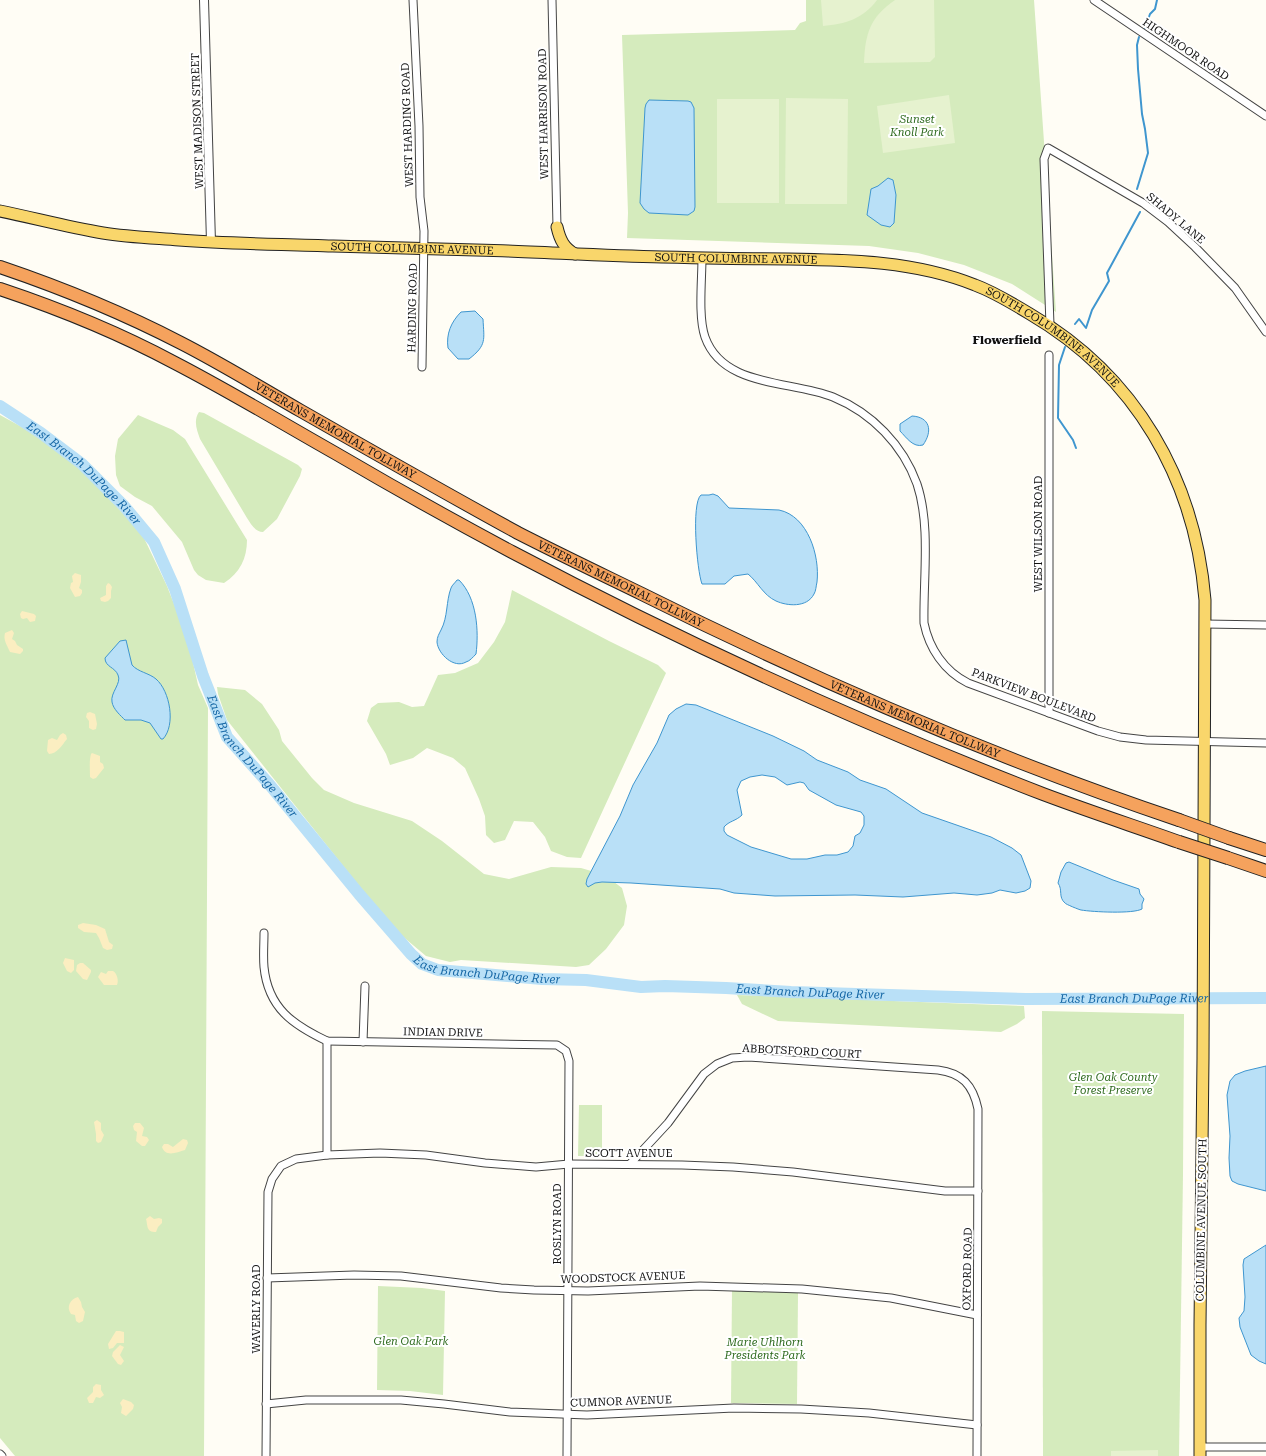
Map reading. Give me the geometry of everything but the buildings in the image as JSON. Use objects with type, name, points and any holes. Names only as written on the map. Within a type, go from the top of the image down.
[{"type":"highway","name":"VETERANS MEMORIAL TOLLWAY","points":[[0,267],[41,281],[127,316],[182,343],[381,457],[521,534],[758,651],[885,707],[1102,794],[1266,850]]},
{"type":"highway","name":"VETERANS MEMORIAL TOLLWAY","points":[[0,289],[36,301],[119,335],[175,362],[371,474],[511,551],[702,647],[864,720],[971,765],[1044,794],[1263,871]]},
{"type":"highway","points":[[1233,839],[1255,840],[1266,844]]},
{"type":"main road","name":"SOUTH COLUMBINE AVENUE","points":[[0,211],[102,232],[139,237],[211,242],[575,254],[702,258],[853,260],[905,266],[942,274],[974,284],[1005,299],[1050,325],[1089,355],[1117,384],[1146,422],[1169,461],[1185,500],[1195,535],[1203,582],[1205,624],[1203,741]]},
{"type":"main road","points":[[544,253],[552,244],[556,236],[557,227]]},
{"type":"main road","points":[[557,227],[563,244],[568,250],[575,254]]},
{"type":"main road","name":"COLUMBINE AVENUE SOUTH","points":[[1200,1452],[1203,741]]},
{"type":"street","name":"WEST MADISON STREET","points":[[204,0],[211,242]]},
{"type":"street","name":"WEST HARDING ROAD","points":[[413,0],[419,126],[420,197],[424,231],[424,249]]},
{"type":"street","name":"WEST HARRISON ROAD","points":[[552,0],[557,227]]},
{"type":"street","name":"HIGHMOOR ROAD","points":[[1094,0],[1266,116]]},
{"type":"street","name":"SHADY LANE","points":[[1050,325],[1044,159],[1048,148],[1143,203],[1168,222],[1235,288],[1266,332]]},
{"type":"street","name":"HARDING ROAD","points":[[422,367],[424,249]]},
{"type":"street","name":"PARKVIEW BOULEVARD","points":[[702,258],[702,324],[704,336],[710,348],[722,362],[726,366],[748,376],[815,391],[847,404],[864,414],[882,429],[906,462],[917,484],[924,514],[924,622],[926,633],[934,650],[945,666],[953,674],[968,683],[1098,731],[1120,737],[1146,740],[1266,743]]},
{"type":"street","name":"WEST WILSON ROAD","points":[[1049,355],[1049,713]]},
{"type":"street","points":[[1205,624],[1266,625]]},
{"type":"street","points":[[264,933],[265,976],[275,1001],[289,1019],[299,1027],[327,1041],[328,1155]]},
{"type":"street","points":[[363,1042],[364,986]]},
{"type":"street","name":"INDIAN DRIVE","points":[[327,1041],[557,1045]]},
{"type":"street","name":"ROSLYN ROAD","points":[[557,1045],[566,1051],[569,1061],[567,1456]]},
{"type":"street","name":"ABBOTSFORD COURT","points":[[630,1164],[668,1122],[704,1074],[717,1064],[732,1058],[748,1057],[938,1070],[958,1075],[968,1084]]},
{"type":"street","name":"OXFORD ROAD","points":[[968,1084],[976,1100],[978,1109],[977,1456]]},
{"type":"street","name":"SCOTT AVENUE","points":[[281,1166],[296,1159],[328,1155],[380,1154],[426,1155],[485,1163],[536,1167],[568,1164],[682,1164],[756,1169],[837,1177],[945,1191],[978,1191]]},
{"type":"street","name":"WAVERLY ROAD","points":[[266,1456],[268,1192],[272,1179],[281,1166]]},
{"type":"street","name":"WOODSTOCK AVENUE","points":[[268,1278],[354,1275],[401,1276],[501,1288],[534,1290],[588,1291],[707,1286],[802,1288],[891,1298],[977,1315]]},
{"type":"street","name":"CUMNOR AVENUE","points":[[266,1404],[306,1400],[401,1400],[510,1412],[567,1414],[626,1414],[734,1408],[801,1408],[875,1413],[977,1425]]},
{"type":"street","points":[[1200,1452],[1266,1447]]},
{"type":"green space","name":"Sunset Knoll Park","points":[[806,0],[1034,0],[1056,312],[1012,284],[964,265],[918,253],[869,246],[627,238],[628,213],[622,35],[795,30],[800,23],[806,21]]},
{"type":"green space","points":[[821,0],[877,0],[860,16],[839,24],[823,26]]},
{"type":"green space","points":[[895,0],[934,0],[935,57],[930,62],[864,63],[866,43],[870,27],[880,13]]},
{"type":"green space","points":[[949,95],[955,143],[883,153],[877,106]]},
{"type":"green space","points":[[786,98],[848,99],[847,204],[785,204]]},
{"type":"green space","points":[[717,99],[779,99],[779,203],[717,203]]},
{"type":"green space","points":[[199,412],[204,413],[298,465],[302,469],[300,476],[277,519],[263,532],[255,529],[250,523],[200,439],[196,422]]},
{"type":"green space","points":[[0,415],[60,452],[89,478],[143,536],[167,586],[183,627],[190,649],[198,685],[208,708],[204,1456],[15,1456],[0,1438]]},
{"type":"green space","points":[[138,415],[173,430],[185,439],[247,540],[246,553],[242,564],[234,575],[224,583],[206,580],[198,575],[194,570],[182,542],[152,506],[135,497],[120,486],[116,475],[115,456],[118,439]]},
{"type":"green space","points":[[512,590],[658,665],[666,673],[581,858],[567,857],[551,851],[545,837],[533,822],[514,821],[505,840],[494,843],[486,835],[485,816],[465,768],[453,758],[427,748],[413,758],[390,765],[386,754],[367,721],[371,708],[378,703],[399,702],[412,707],[424,706],[438,675],[455,673],[478,663],[494,642],[505,622]]},
{"type":"green space","points":[[217,687],[245,690],[262,704],[279,730],[282,741],[312,778],[324,790],[354,803],[412,821],[442,841],[484,874],[509,879],[551,867],[581,868],[605,875],[622,888],[627,906],[624,925],[606,949],[589,965],[576,967],[461,960],[450,962],[426,956],[401,935],[375,906],[227,720]]},
{"type":"green space","points":[[737,995],[1024,1006],[1025,1018],[1001,1032],[778,1021],[742,1004]]},
{"type":"green space","name":"Glen Oak County Forest Preserve","points":[[1042,1011],[1184,1014],[1179,1456],[1043,1456]]},
{"type":"green space","points":[[579,1105],[602,1105],[602,1156],[578,1156]]},
{"type":"green space","name":"Glen Oak Park","points":[[378,1286],[422,1288],[445,1291],[443,1395],[410,1391],[377,1390]]},
{"type":"green space","name":"Marie Uhlhorn Presidents Park","points":[[732,1289],[798,1293],[797,1404],[731,1403]]},
{"type":"green space","points":[[1158,1450],[1158,1456],[1111,1456],[1111,1451]]},
{"type":"sand","points":[[75,573],[81,575],[79,588],[82,590],[82,593],[80,596],[75,597],[70,588],[71,583],[73,582],[72,576]]},
{"type":"sand","points":[[108,583],[112,587],[111,598],[105,602],[101,601],[100,598],[106,595],[106,586]]},
{"type":"sand","points":[[22,611],[34,614],[36,616],[35,621],[30,622],[27,618],[21,618],[20,614]]},
{"type":"sand","points":[[12,630],[14,633],[12,639],[23,649],[20,654],[10,652],[6,642],[5,633]]},
{"type":"sand","points":[[90,712],[95,714],[97,724],[96,729],[93,730],[89,728],[89,721],[86,717],[87,713]]},
{"type":"sand","points":[[63,733],[66,735],[67,739],[57,751],[49,754],[47,751],[48,740],[52,738],[57,740]]},
{"type":"sand","points":[[92,753],[100,756],[100,762],[103,764],[104,768],[96,778],[93,779],[90,777],[90,760]]},
{"type":"sand","points":[[83,923],[96,925],[105,929],[109,942],[113,945],[112,949],[107,950],[103,948],[96,933],[84,932],[78,928],[78,925]]},
{"type":"sand","points":[[65,958],[74,960],[74,970],[71,973],[67,971],[63,963]]},
{"type":"sand","points":[[83,963],[91,970],[87,980],[83,979],[76,971],[77,965]]},
{"type":"sand","points":[[108,971],[113,971],[116,973],[118,979],[117,985],[104,985],[98,977],[101,972],[106,974]]},
{"type":"sand","points":[[97,1120],[101,1123],[101,1130],[104,1135],[101,1142],[98,1143],[96,1141],[94,1122]]},
{"type":"sand","points":[[135,1123],[140,1123],[144,1128],[142,1136],[147,1137],[149,1140],[145,1146],[142,1146],[136,1141],[137,1132],[134,1130],[133,1126]]},
{"type":"sand","points":[[183,1139],[187,1140],[188,1143],[185,1150],[169,1153],[162,1147],[164,1144],[168,1144],[173,1147]]},
{"type":"sand","points":[[150,1216],[154,1219],[162,1219],[162,1223],[156,1232],[150,1231],[148,1228],[146,1219]]},
{"type":"sand","points":[[78,1297],[85,1312],[83,1321],[79,1323],[76,1321],[75,1315],[71,1314],[69,1309],[71,1301]]},
{"type":"sand","points":[[116,1331],[124,1332],[124,1343],[117,1343],[113,1348],[109,1349],[108,1344]]},
{"type":"sand","points":[[120,1345],[124,1347],[120,1355],[124,1361],[121,1365],[118,1364],[112,1356],[113,1352]]},
{"type":"sand","points":[[96,1384],[101,1385],[101,1390],[104,1395],[100,1398],[96,1397],[93,1403],[89,1403],[87,1398],[93,1392],[93,1387]]},
{"type":"sand","points":[[123,1399],[134,1405],[133,1409],[126,1416],[121,1413],[122,1407],[120,1403]]},
{"type":"water","points":[[649,100],[688,101],[691,102],[694,108],[695,207],[694,211],[688,215],[649,213],[640,203],[645,108]]},
{"type":"water","points":[[888,178],[893,180],[896,195],[894,223],[890,227],[881,225],[867,215],[871,189],[878,186]]},
{"type":"water","points":[[475,311],[483,319],[484,337],[482,346],[469,359],[458,359],[448,348],[450,328],[454,320],[461,312]]},
{"type":"water","points":[[912,416],[923,419],[928,426],[928,435],[923,445],[916,445],[907,439],[900,431],[900,424]]},
{"type":"water","points":[[713,494],[718,496],[729,508],[779,510],[798,520],[810,538],[816,561],[817,582],[815,593],[811,599],[802,604],[796,605],[776,601],[764,592],[748,574],[734,576],[725,584],[702,584],[698,566],[696,510],[701,495]]},
{"type":"water","points":[[457,580],[459,580],[465,587],[470,596],[477,625],[476,654],[469,661],[461,664],[457,664],[447,659],[440,651],[437,642],[445,620],[451,588]]},
{"type":"water","points":[[126,640],[132,665],[156,679],[165,691],[170,708],[170,717],[167,733],[163,739],[161,739],[150,723],[141,720],[125,720],[117,712],[113,705],[112,699],[119,678],[117,672],[108,665],[105,658],[120,641]]},
{"type":"water","points":[[686,704],[696,705],[773,736],[804,751],[817,760],[848,772],[860,780],[886,789],[922,813],[991,837],[1012,848],[1021,855],[1031,881],[1030,888],[1016,893],[1000,890],[992,893],[977,895],[954,893],[903,897],[855,895],[775,896],[734,893],[720,889],[602,882],[595,883],[588,887],[586,884],[587,879],[620,816],[633,785],[657,743],[669,715],[676,709]],"holes":[[[762,775],[775,777],[787,785],[800,782],[804,783],[809,790],[836,805],[861,812],[864,816],[864,825],[860,833],[855,836],[853,846],[848,852],[807,859],[791,859],[751,847],[727,835],[724,831],[724,827],[742,815],[737,790],[741,781],[750,777]]]},
{"type":"water","points":[[1069,862],[1139,889],[1140,894],[1144,899],[1142,909],[1130,912],[1094,911],[1080,910],[1066,904],[1063,901],[1058,883],[1061,872],[1066,863]]},
{"type":"water","points":[[1266,1066],[1266,1191],[1232,1181],[1230,1176],[1230,1136],[1227,1095],[1230,1081],[1235,1075]]},
{"type":"water","points":[[1266,1245],[1266,1364],[1251,1355],[1240,1327],[1239,1318],[1244,1311],[1244,1259]]},
{"type":"waterway","points":[[1145,28],[1150,14],[1155,9],[1157,0]]},
{"type":"waterway","points":[[1137,189],[1148,153],[1142,114],[1138,69],[1137,45],[1139,37]]},
{"type":"waterway","points":[[1075,324],[1079,319],[1086,328],[1092,310],[1109,281],[1107,273],[1140,212]]},
{"type":"waterway","points":[[1065,347],[1059,365],[1058,418],[1073,440],[1076,448]]},
{"type":"waterway","name":"East Branch DuPage River","points":[[0,406],[41,433],[82,464],[124,506],[154,542],[175,589],[203,676],[227,737],[269,784],[359,894],[411,954],[422,964],[438,970],[542,979],[586,980],[641,987],[665,986],[791,992],[1026,999],[1266,998]]},
{"type":"district","name":"Flowerfield","points":[[1007,340]]}]
